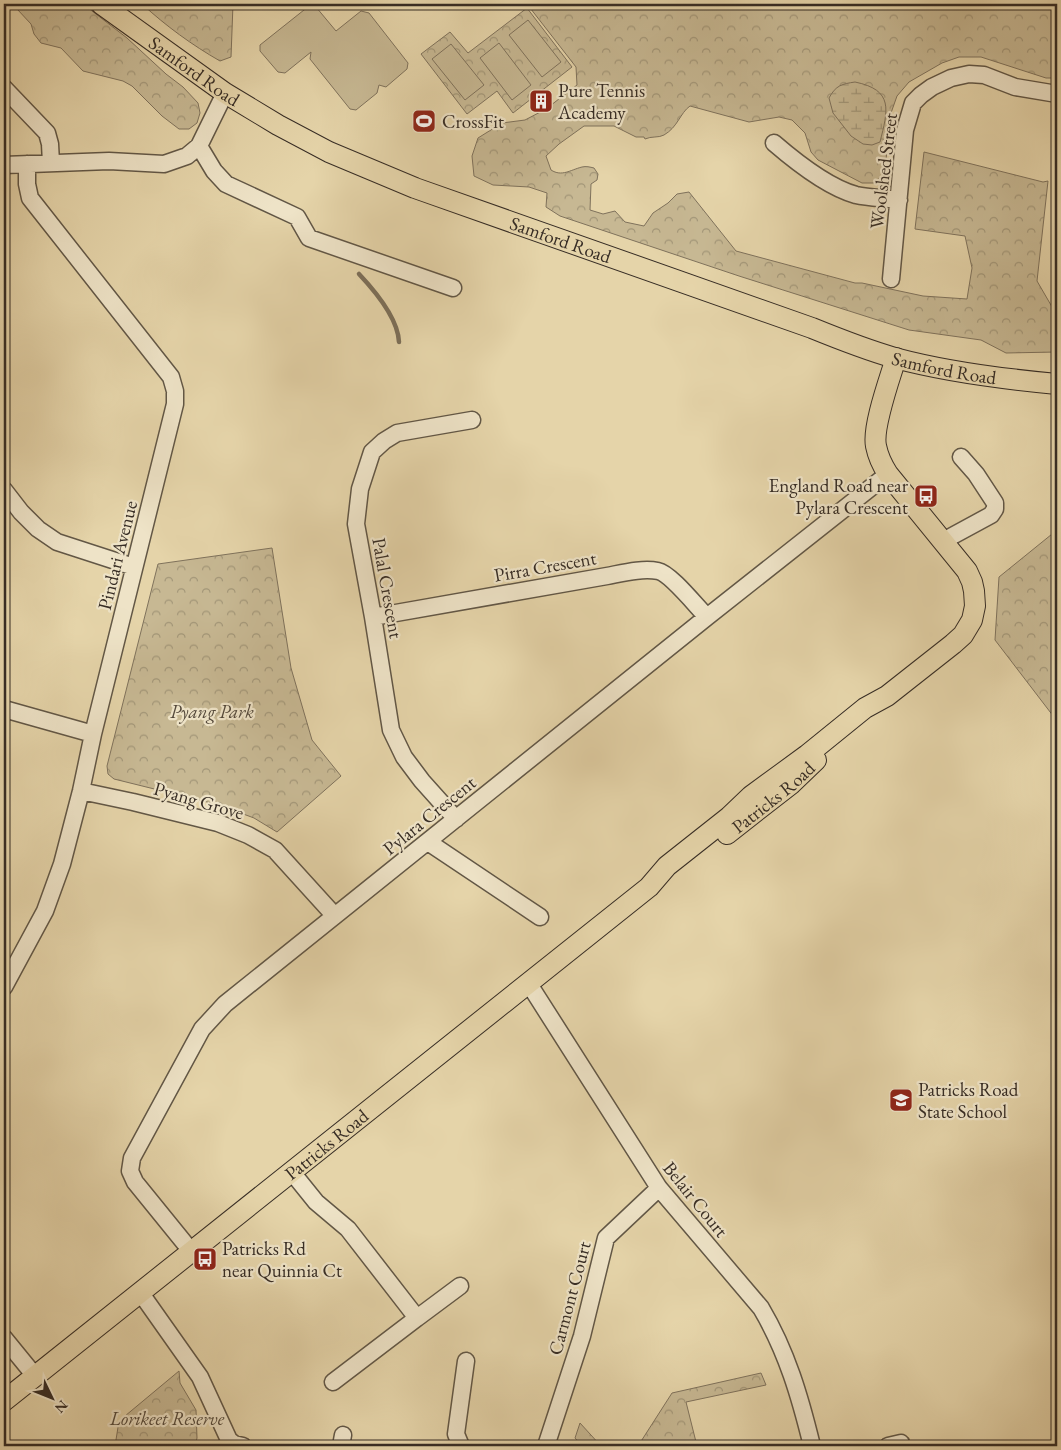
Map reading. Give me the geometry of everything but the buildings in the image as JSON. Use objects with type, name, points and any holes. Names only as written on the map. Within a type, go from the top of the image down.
[{"type":"main road","name":"Samford Road","points":[[101,4],[225,93],[278,125],[329,152],[416,188],[896,358],[952,370],[1057,384]]},
{"type":"main road","points":[[896,358],[875,431],[875,445],[880,462],[888,474],[943,541]]},
{"type":"main road","name":"Patricks Road","points":[[4,1401],[649,887],[668,866],[729,817],[766,784],[807,755],[865,708],[887,696],[963,635],[972,620],[975,606],[972,582],[967,571],[943,541]]},
{"type":"street","name":"Woolshed Street","points":[[891,279],[908,117],[913,103],[926,91],[951,78],[969,74],[984,75],[1015,87],[1057,94]]},
{"type":"street","points":[[4,88],[47,134],[52,163]]},
{"type":"street","points":[[4,165],[109,161],[164,164],[187,156],[199,146],[225,93]]},
{"type":"street","points":[[774,143],[798,164],[826,182],[856,195],[898,200]]},
{"type":"street","points":[[199,146],[214,171],[226,184],[297,217],[309,238],[453,288]]},
{"type":"street","name":"Pindari Avenue","points":[[6,979],[45,911],[62,864],[175,404],[175,391],[171,377],[30,198],[27,184],[27,164]]},
{"type":"street","name":"Palal Crescent","points":[[456,819],[422,781],[404,757],[391,730],[374,617],[356,524],[360,489],[372,452],[384,441],[398,433],[472,420]]},
{"type":"street","points":[[943,541],[991,515],[995,509],[995,503],[976,474],[961,457]]},
{"type":"street","name":"Pylara Crescent","points":[[191,1251],[135,1182],[130,1171],[132,1158],[202,1029],[225,1004],[888,474]]},
{"type":"street","points":[[4,490],[21,512],[38,529],[57,542],[134,567]]},
{"type":"street","name":"Pirra Crescent","points":[[374,617],[637,571],[660,571],[677,585],[707,617]]},
{"type":"street","points":[[4,709],[93,734]]},
{"type":"street","name":"Pyang Grove","points":[[81,791],[218,823],[248,835],[275,850],[334,916]]},
{"type":"street","points":[[428,842],[540,917]]},
{"type":"street","name":"Belair Court","points":[[529,984],[659,1188],[740,1282],[761,1308],[774,1329],[801,1400],[812,1446]]},
{"type":"street","points":[[291,1171],[316,1202],[348,1229],[417,1318]]},
{"type":"street","name":"Carmont Court","points":[[547,1442],[582,1336],[606,1238],[659,1188]]},
{"type":"street","points":[[334,1382],[460,1286]]},
{"type":"street","points":[[140,1292],[200,1377],[229,1440],[239,1446],[244,1446]]},
{"type":"street","points":[[4,1338],[34,1376]]},
{"type":"street","points":[[461,1446],[456,1434],[466,1361]]},
{"type":"green space","points":[[4,4],[83,4],[127,38],[183,87],[198,103],[200,113],[197,123],[189,129],[179,129],[162,116],[132,86],[123,81],[83,71],[61,48],[41,43],[34,34],[31,24],[17,9],[4,9]]},
{"type":"green space","points":[[142,4],[233,4],[231,57],[220,61],[180,35]]},
{"type":"green space","points":[[527,4],[1057,4],[1057,78],[1046,78],[981,57],[959,57],[942,63],[909,82],[897,96],[891,113],[885,169],[875,183],[862,183],[818,160],[811,152],[805,133],[792,120],[779,117],[749,122],[690,106],[673,128],[662,136],[645,139],[644,137],[636,137],[614,126],[584,126],[546,156],[551,170],[559,173],[584,167],[594,168],[598,174],[597,180],[591,184],[590,210],[603,214],[615,211],[625,222],[644,226],[653,213],[677,194],[689,192],[736,251],[855,283],[923,296],[967,299],[972,268],[965,236],[915,229],[924,152],[1043,182],[1048,181],[1037,281],[1055,312],[1057,312],[1057,352],[1006,353],[981,340],[909,330],[560,216],[546,207],[547,193],[529,187],[493,185],[474,176],[472,156],[478,138],[502,123],[525,120],[546,109],[577,85],[576,67]]},
{"type":"green space","points":[[309,6],[316,7],[336,31],[361,11],[369,13],[408,63],[407,69],[386,87],[379,85],[377,93],[356,110],[350,109],[310,59],[311,52],[285,73],[278,72],[260,51],[260,45]]},
{"type":"green space","points":[[527,8],[572,67],[513,113],[497,91],[467,114],[421,54],[450,32],[468,53]]},
{"type":"green space","points":[[528,20],[561,62],[542,77],[509,35]]},
{"type":"green space","points":[[499,43],[531,85],[512,100],[480,58]]},
{"type":"green space","points":[[451,44],[484,85],[465,100],[432,59]]},
{"type":"green space","points":[[855,82],[876,90],[882,96],[885,103],[885,120],[880,142],[872,145],[863,144],[851,136],[833,113],[829,98],[834,90],[840,86]]},
{"type":"green space","points":[[1057,530],[1057,721],[995,640],[999,577]]},
{"type":"green space","name":"Pyang Park","points":[[272,548],[291,668],[312,740],[341,776],[277,832],[254,818],[219,805],[114,779],[108,774],[107,766],[158,564]]},
{"type":"green space","name":"Lorikeet Reserve","points":[[179,1371],[180,1383],[196,1410],[197,1438],[195,1446],[115,1446],[119,1421]]},
{"type":"green space","points":[[761,1373],[766,1385],[686,1402],[697,1446],[638,1446],[672,1393]]},
{"type":"green space","points":[[580,1423],[601,1446],[582,1446],[575,1438]]},
{"type":"waterway","points":[[359,274],[385,305],[395,324],[399,342]]},
{"type":"place","name":"Pure Tennis Academy","points":[[541,101]]},
{"type":"place","name":"CrossFit","points":[[424,121]]},
{"type":"place","name":"England Road near Pylara Crescent","points":[[926,496]]},
{"type":"place","name":"Patricks Road State School","points":[[901,1100]]},
{"type":"place","name":"Patricks Rd near Quinnia Ct","points":[[205,1259]]}]
